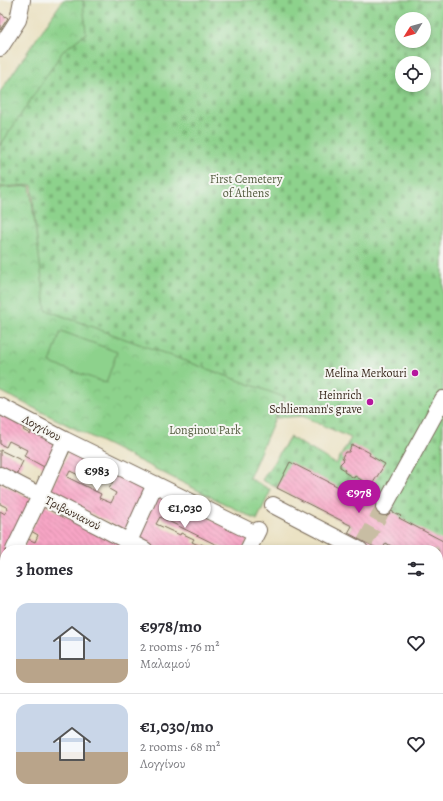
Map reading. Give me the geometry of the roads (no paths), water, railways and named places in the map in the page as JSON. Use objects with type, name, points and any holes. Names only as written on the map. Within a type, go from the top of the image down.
[{"type":"street","points":[[0,48],[18,20],[22,0]]},
{"type":"street","points":[[384,507],[443,399]]},
{"type":"street","name":"Λογγίνου","points":[[0,406],[65,440],[257,532],[250,545]]},
{"type":"street","points":[[16,545],[65,440]]},
{"type":"street","name":"Τριβωνιανού","points":[[0,475],[125,545]]},
{"type":"street","points":[[127,545],[155,484]]},
{"type":"street","points":[[273,505],[354,545]]},
{"type":"tunnel","points":[[365,542],[384,507]]},
{"type":"place","name":"Melina Merkouri","points":[[415,373]]},
{"type":"place","name":"Heinrich Schliemann's grave","points":[[370,402]]},
{"type":"park label","name":"First Cemetery of Athens","points":[[246,186]]},
{"type":"park label","name":"Longinou Park","points":[[205,430]]}]
